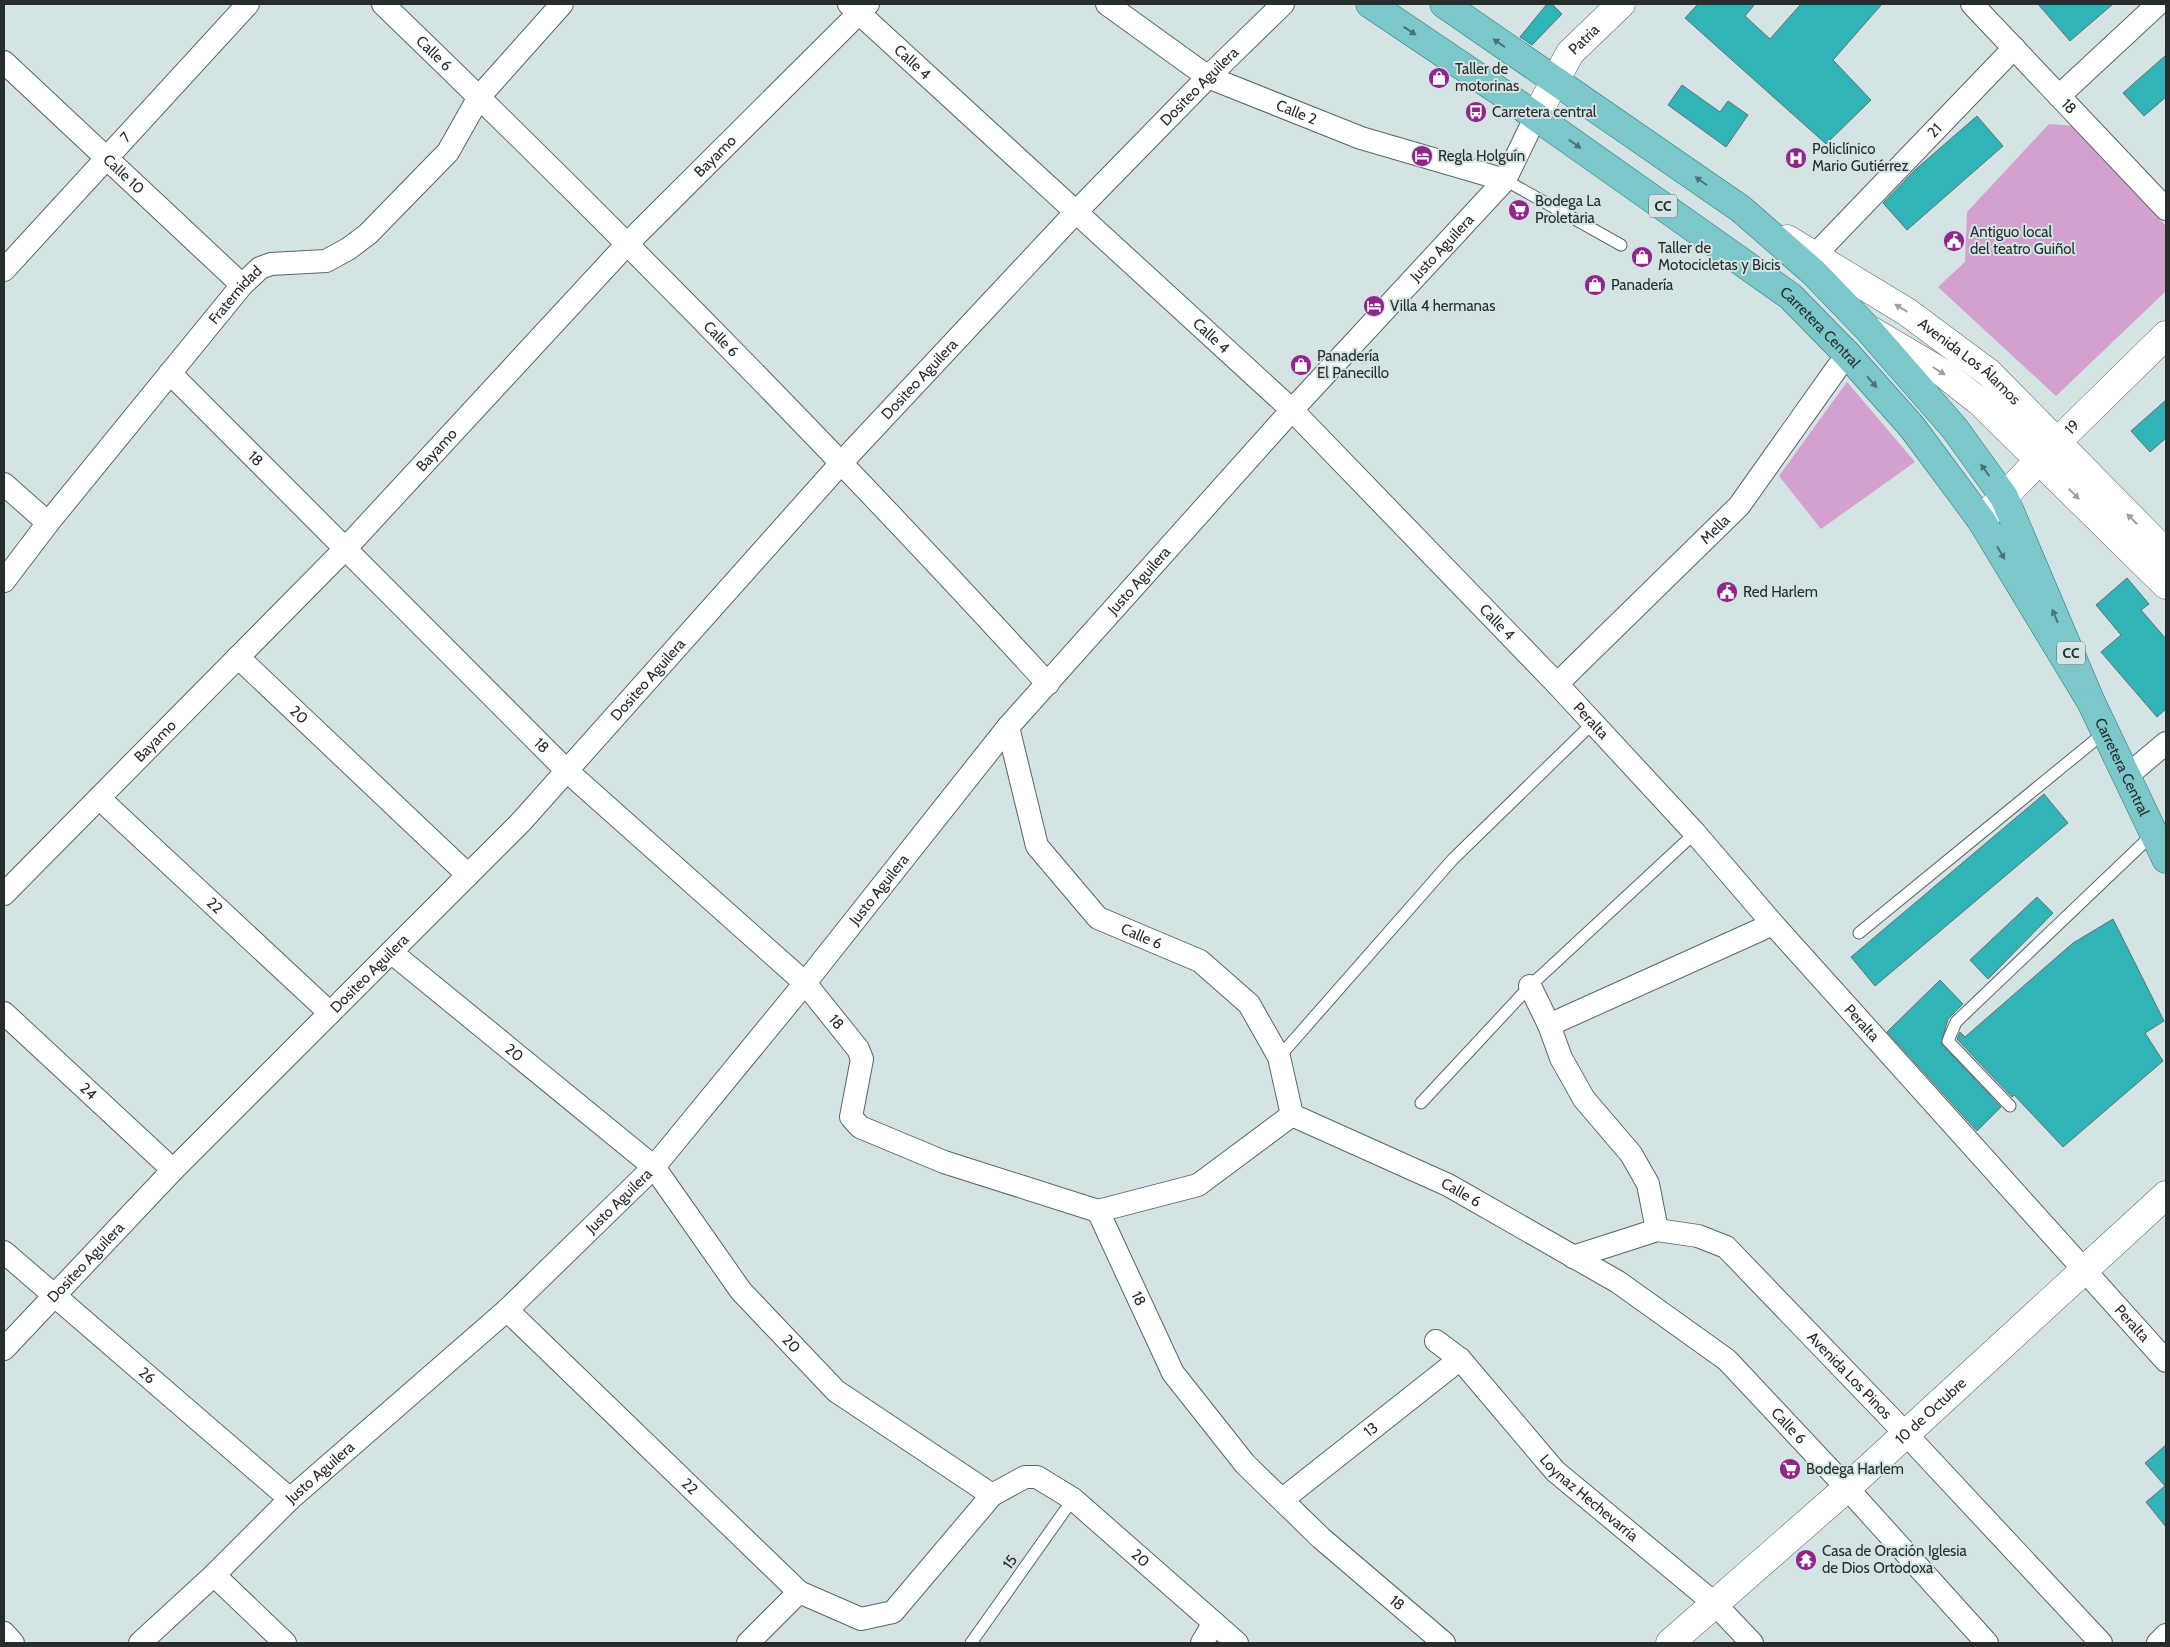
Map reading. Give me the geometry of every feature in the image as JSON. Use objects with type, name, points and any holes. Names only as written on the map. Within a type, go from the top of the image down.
[{"type":"main road","name":"Carretera Central","points":[[1370,4],[1536,116],[1790,296],[1848,354],[1912,427],[1981,520],[2092,702]]},
{"type":"main road","name":"Carretera Central","points":[[1444,4],[1741,209],[1813,272],[1867,328],[1955,429],[2004,497],[2092,702],[2166,859]]},
{"type":"main road","points":[[1790,296],[1867,328]]},
{"type":"street","name":"7","points":[[4,270],[248,4]]},
{"type":"street","name":"Calle 6","points":[[383,4],[628,243],[842,462],[1048,684]]},
{"type":"street","name":"Fraternidad","points":[[4,581],[48,523],[242,285],[260,268],[271,264],[326,261],[368,234],[448,152],[479,97],[562,4]]},
{"type":"street","name":"Calle 2","points":[[1107,4],[1208,77],[1361,138],[1505,180]]},
{"type":"street","name":"Dositeo Aguilera","points":[[4,1349],[173,1170],[521,822],[842,462],[1075,213],[1208,77],[1283,4]]},
{"type":"street","name":"Patria","points":[[1554,81],[1570,53],[1621,4]]},
{"type":"street","name":"18","points":[[1972,4],[2166,209]]},
{"type":"street","points":[[2059,96],[2158,4]]},
{"type":"street","name":"Calle 4","points":[[859,7],[1075,213],[1292,410],[1557,684]]},
{"type":"street","name":"Bayamo","points":[[4,894],[346,548],[628,243],[859,7]]},
{"type":"street","name":"21","points":[[1814,256],[2014,48]]},
{"type":"street","name":"Calle 10","points":[[4,62],[242,285]]},
{"type":"street","name":"Justo Aguilera","points":[[140,1643],[214,1575],[290,1499],[507,1310],[654,1167],[805,983],[1008,727],[1292,410],[1505,180],[1554,81]]},
{"type":"street","name":"Avenida Los Álamos","points":[[1741,209],[1907,312],[1989,373],[2048,451],[2166,585]]},
{"type":"street","name":"Avenida Los Álamos","points":[[1867,328],[1943,373],[2048,451],[2166,553]]},
{"type":"street","name":"19","points":[[1981,520],[2048,451],[2166,336]]},
{"type":"street","name":"Mella","points":[[1557,684],[1739,506],[1848,354]]},
{"type":"street","name":"18","points":[[170,373],[567,771],[805,983],[858,1049],[862,1059],[851,1117],[860,1127],[944,1162],[1098,1210],[1173,1373],[1245,1464],[1321,1538],[1444,1643]]},
{"type":"street","points":[[4,484],[48,523]]},
{"type":"street","name":"20","points":[[238,657],[468,875]]},
{"type":"street","name":"Peralta","points":[[1557,684],[1695,832],[1773,924],[2166,1361]]},
{"type":"street","name":"Calle 6","points":[[1008,727],[1037,846],[1098,918],[1200,961],[1249,1004],[1279,1057],[1292,1115],[1448,1185],[1618,1282],[1727,1360],[1847,1488],[1987,1643]]},
{"type":"street","points":[[2128,775],[2166,743]]},
{"type":"street","name":"22","points":[[99,798],[330,1013]]},
{"type":"street","points":[[1549,1025],[1773,924]]},
{"type":"street","name":"20","points":[[391,952],[654,1167],[741,1291],[836,1391],[992,1495],[1025,1477],[1037,1477],[1073,1499],[1237,1643]]},
{"type":"street","points":[[1530,986],[1549,1025],[1561,1058],[1584,1099],[1631,1154],[1648,1184],[1657,1230]]},
{"type":"street","name":"24","points":[[4,1013],[173,1170]]},
{"type":"street","points":[[1098,1210],[1198,1185],[1292,1115]]},
{"type":"street","name":"10 de Octubre","points":[[1670,1643],[1847,1488],[2166,1195]]},
{"type":"street","name":"Avenida Los Pinos","points":[[1573,1257],[1657,1230],[1698,1236],[1726,1247],[1905,1433],[2101,1643]]},
{"type":"street","name":"26","points":[[4,1252],[290,1499]]},
{"type":"street","name":"22","points":[[507,1310],[799,1592],[861,1619],[893,1612],[992,1495]]},
{"type":"street","name":"Loynaz Hechevarría","points":[[1436,1341],[1460,1359],[1555,1471],[1714,1603],[1752,1643]]},
{"type":"street","name":"13","points":[[1283,1499],[1460,1359]]},
{"type":"street","points":[[214,1575],[285,1643]]},
{"type":"street","points":[[748,1643],[799,1592]]},
{"type":"street","points":[[1202,1643],[1214,1623]]},
{"type":"street","points":[[4,1633],[14,1643]]},
{"type":"street","points":[[2158,1643],[2166,1636]]},
{"type":"lane","points":[[1505,180],[1621,245]]},
{"type":"lane","points":[[1279,1057],[1453,859],[1593,723]]},
{"type":"lane","points":[[1859,933],[2106,731]]},
{"type":"lane","points":[[1421,1103],[1530,986],[1695,832]]},
{"type":"lane","points":[[2010,1106],[1948,1041],[1956,1022],[2154,834]]},
{"type":"lane","name":"15","points":[[971,1643],[1073,1499]]},
{"type":"shaded area","points":[[2049,124],[2074,126],[2166,226],[2166,291],[2056,396],[1938,287],[1965,262],[1967,212]]},
{"type":"shaded area","points":[[1847,382],[1915,462],[1821,529],[1779,476]]},
{"type":"building","points":[[1547,4],[1552,4],[1562,14],[1532,45],[1520,37]]},
{"type":"building","points":[[1698,4],[1755,4],[1745,16],[1770,39],[1801,4],[1882,4],[1833,60],[1871,100],[1826,144],[1685,18]]},
{"type":"building","points":[[2038,4],[2113,4],[2070,41]]},
{"type":"building","points":[[2166,55],[2166,97],[2144,116],[2123,93]]},
{"type":"building","points":[[1682,85],[1720,112],[1728,101],[1748,115],[1726,147],[1668,105]]},
{"type":"building","points":[[1977,116],[2003,146],[1907,230],[1883,203],[1916,169]]},
{"type":"building","points":[[2166,400],[2166,438],[2150,452],[2131,431]]},
{"type":"building","points":[[2127,578],[2149,604],[2141,610],[2166,639],[2166,709],[2157,717],[2101,652],[2121,635],[2096,605]]},
{"type":"building","points":[[2044,794],[2068,823],[1875,986],[1851,957]]},
{"type":"building","points":[[2037,897],[2053,913],[1988,979],[1970,960]]},
{"type":"building","points":[[2113,919],[2164,1021],[2145,1033],[2163,1061],[2063,1147],[1957,1039],[1960,1032],[1965,1037],[2073,943]]},
{"type":"building","points":[[1940,980],[1963,1004],[1948,1019],[1941,1043],[2001,1107],[1977,1131],[1887,1032]]},
{"type":"building","points":[[2166,1445],[2166,1527],[2146,1502],[2165,1486],[2145,1463]]},
{"type":"place","name":"Taller de motorinas","points":[[1439,78]]},
{"type":"place","name":"Carretera central","points":[[1476,112]]},
{"type":"place","name":"Regla Holguín","points":[[1422,156]]},
{"type":"place","name":"Policlínico Mario Gutiérrez","points":[[1796,158]]},
{"type":"place","name":"Bodega La Proletaria","points":[[1519,210]]},
{"type":"place","name":"Antiguo local del teatro Guiñol","points":[[1954,241]]},
{"type":"place","name":"Taller de Motocicletas y Bicis","points":[[1642,257]]},
{"type":"place","name":"Panadería","points":[[1595,285]]},
{"type":"place","name":"Villa 4 hermanas","points":[[1374,306]]},
{"type":"place","name":"Panadería El Panecillo","points":[[1301,365]]},
{"type":"place","name":"Red Harlem","points":[[1727,592]]},
{"type":"place","name":"Bodega Harlem","points":[[1790,1469]]},
{"type":"place","name":"Casa de Oración Iglesia de Dios Ortodoxa","points":[[1806,1560]]}]
